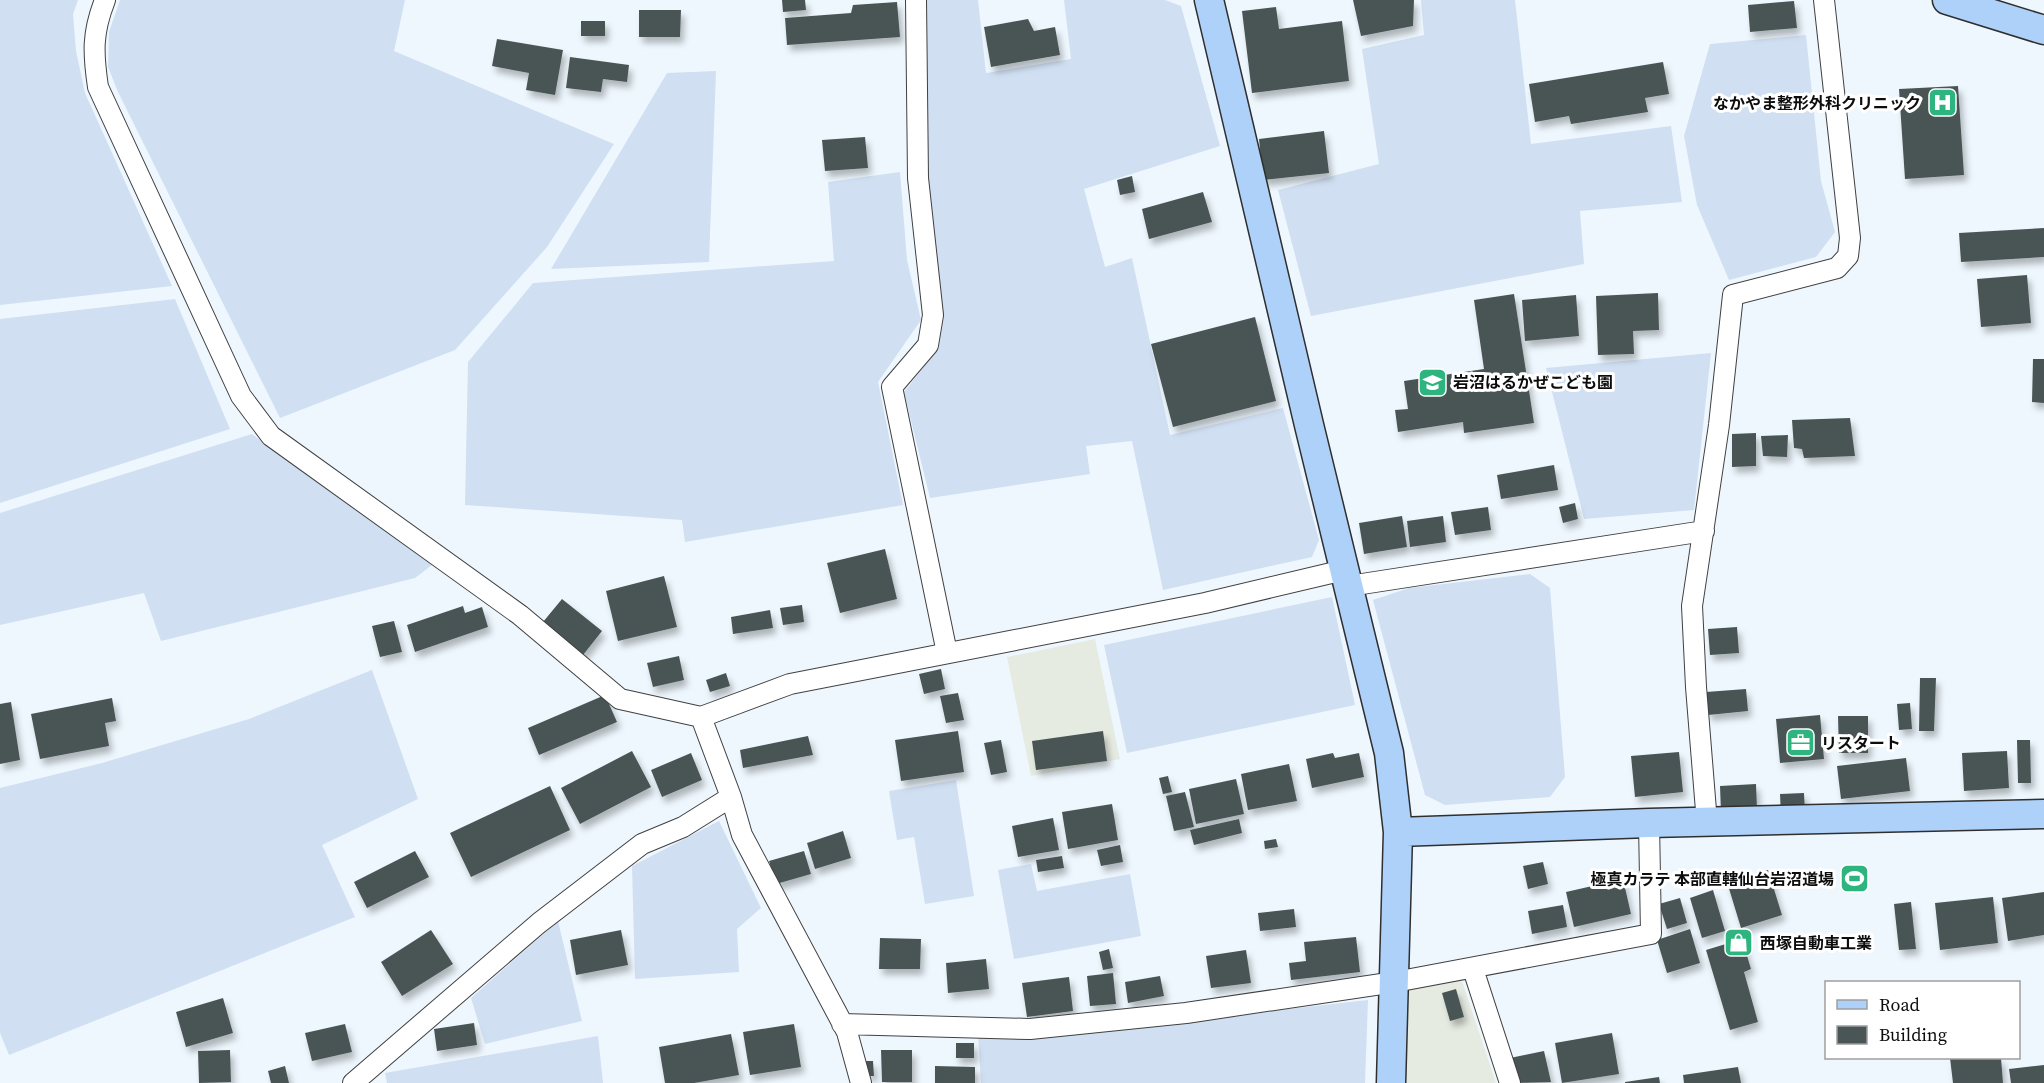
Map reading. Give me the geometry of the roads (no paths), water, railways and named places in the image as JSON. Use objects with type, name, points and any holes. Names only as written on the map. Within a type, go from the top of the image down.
[{"type":"street","points":[[105,0],[96,22],[94,54],[98,87],[114,117],[241,396],[271,436],[520,615],[620,699],[701,717],[790,684],[1205,603],[1346,578],[1704,531]]},
{"type":"street","points":[[916,0],[918,178],[933,315],[928,345],[892,387],[947,653]]},
{"type":"street","points":[[1209,0],[1389,753],[1398,832],[1391,1083]]},
{"type":"street","points":[[1707,823],[1695,687],[1692,606],[1719,425],[1733,295],[1837,268],[1848,256],[1850,238],[1824,0]]},
{"type":"street","points":[[1947,0],[2044,30]]},
{"type":"street","points":[[701,717],[731,797],[742,835],[847,1032],[861,1083]]},
{"type":"street","points":[[353,1083],[538,923],[642,844],[683,827],[731,797]]},
{"type":"street","points":[[1398,832],[1649,823],[2044,814]]},
{"type":"street","points":[[842,1024],[1030,1029],[1186,1012],[1473,969],[1651,934],[1649,823]]},
{"type":"street","points":[[1473,969],[1510,1083]]},
{"type":"place","name":"なかやま整形外科クリニック","points":[[1942,103]]},
{"type":"place","name":"岩沼はるかぜこども園","points":[[1432,382]]},
{"type":"place","name":"リスタート","points":[[1800,743]]},
{"type":"place","name":"極真カラテ 本部直轄仙台岩沼道場","points":[[1855,879]]},
{"type":"place","name":"西塚自動車工業","points":[[1739,943]]}]
